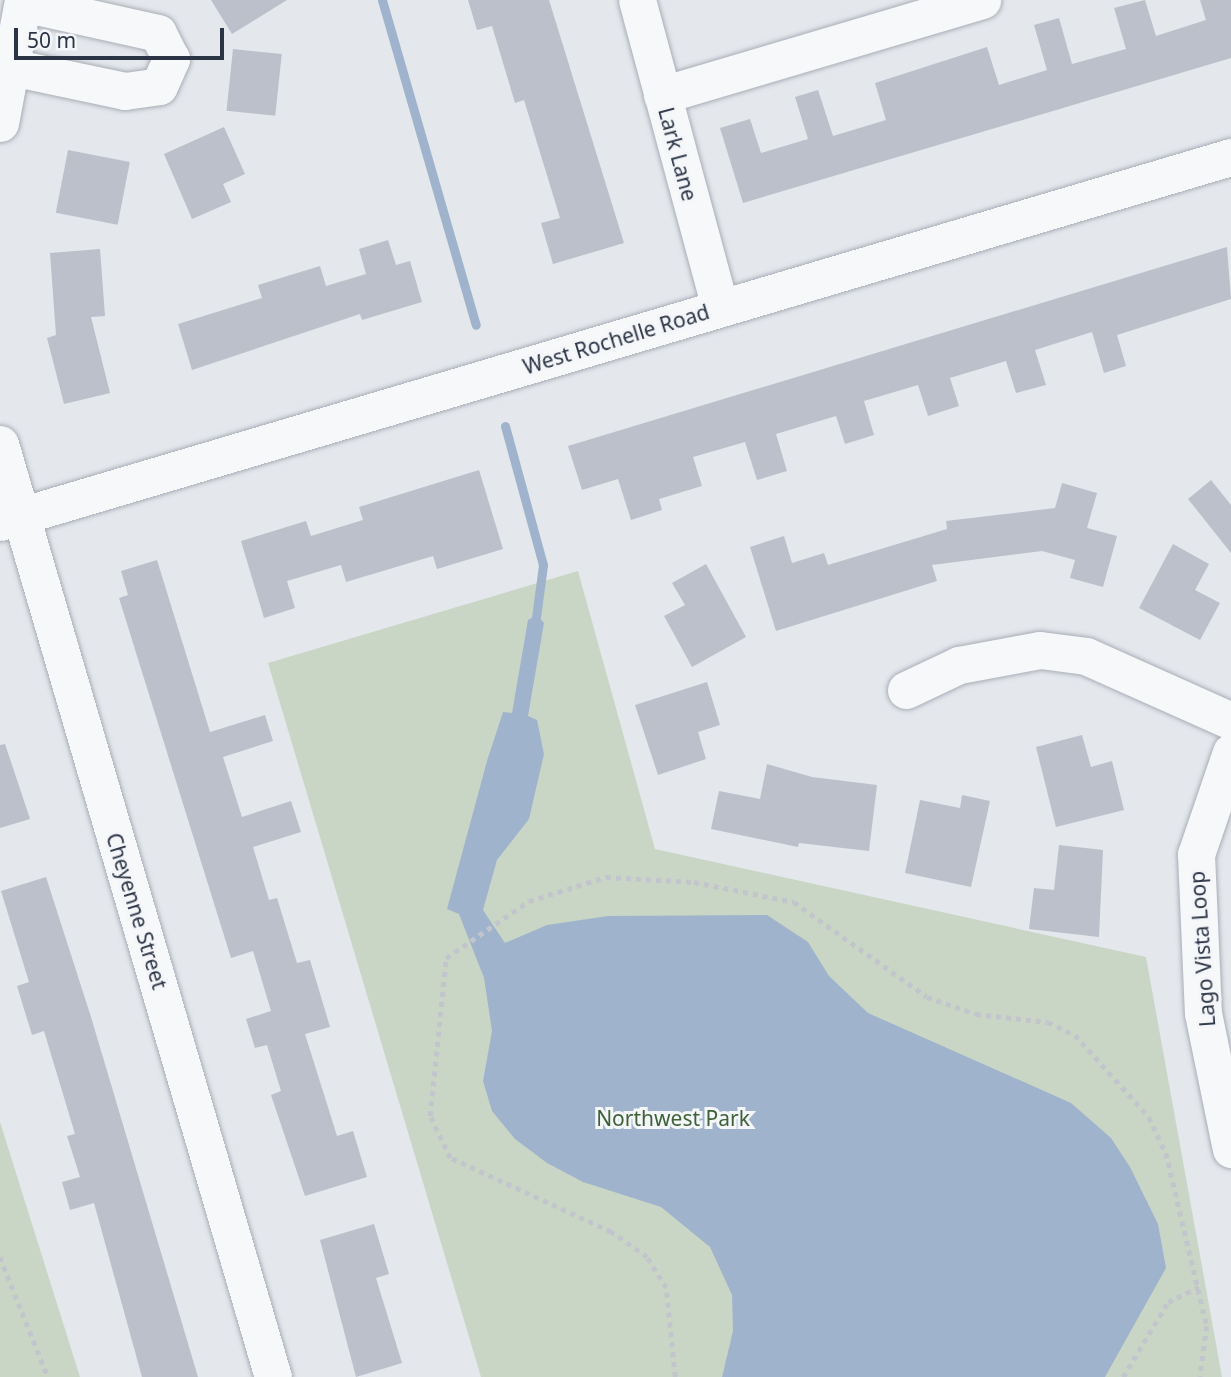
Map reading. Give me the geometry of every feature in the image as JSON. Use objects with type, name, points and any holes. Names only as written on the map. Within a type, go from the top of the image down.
[{"type":"street","name":"Lark Lane","points":[[637,0],[720,308]]},
{"type":"street","points":[[662,95],[982,0]]},
{"type":"street","points":[[0,123],[23,1],[158,33],[171,58],[159,86],[125,91],[11,67]]},
{"type":"street","name":"West Rochelle Road","points":[[10,518],[1231,157]]},
{"type":"street","name":"Cheyenne Street","points":[[0,444],[10,518],[273,1377]]},
{"type":"street","points":[[906,690],[959,665],[1041,650],[1086,656],[1231,721]]},
{"type":"street","name":"Lago Vista Loop","points":[[1231,752],[1196,867],[1203,1013],[1231,1149]]},
{"type":"path","points":[[674,1377],[666,1288],[647,1257],[611,1232],[462,1166],[440,1146],[430,1096],[446,958],[507,916],[556,889],[607,877],[656,877],[758,892],[812,912],[927,997],[976,1014],[1048,1022],[1075,1035],[1133,1097],[1160,1135],[1199,1287],[1207,1344],[1200,1377]]},
{"type":"path","points":[[0,1257],[48,1377]]},
{"type":"path","points":[[1123,1377],[1168,1302],[1199,1287]]},
{"type":"green space","name":"Northwest Park","points":[[578,571],[655,849],[1146,957],[1222,1377],[481,1377],[268,663]]},
{"type":"green space","points":[[0,1122],[80,1377],[0,1377]]},
{"type":"water","points":[[537,615],[544,623],[528,716],[537,720],[544,754],[529,819],[497,860],[483,910],[505,943],[547,925],[608,916],[767,915],[808,942],[829,976],[868,1013],[1071,1103],[1111,1138],[1130,1167],[1158,1224],[1166,1268],[1105,1377],[722,1377],[733,1331],[732,1295],[710,1247],[661,1207],[583,1182],[547,1163],[515,1139],[492,1111],[483,1081],[492,1031],[484,978],[459,914],[447,909],[503,712],[512,713],[528,620]]},
{"type":"building","points":[[211,0],[287,0],[232,34]]},
{"type":"building","points":[[468,0],[549,0],[624,243],[553,264],[541,223],[560,218],[524,100],[515,103],[492,26],[477,30]]},
{"type":"building","points":[[1145,0],[1156,36],[1206,20],[1200,0],[1231,0],[1231,58],[743,203],[720,128],[750,119],[761,153],[808,139],[795,97],[818,90],[833,136],[886,120],[875,83],[987,47],[999,85],[1047,70],[1034,25],[1059,18],[1072,64],[1126,49],[1114,8]]},
{"type":"building","points":[[233,49],[282,54],[275,116],[227,111]]},
{"type":"building","points":[[224,127],[245,174],[223,184],[231,202],[192,219],[164,154]]},
{"type":"building","points":[[68,150],[130,162],[118,225],[56,213]]},
{"type":"building","points":[[388,240],[396,265],[410,261],[422,302],[362,320],[360,314],[192,370],[178,324],[262,298],[258,285],[320,266],[326,286],[366,274],[359,249]]},
{"type":"building","points":[[1227,247],[1231,299],[1117,335],[1126,366],[1104,373],[1092,332],[1035,350],[1046,385],[1016,393],[1006,361],[950,378],[959,406],[928,416],[918,385],[864,401],[874,435],[845,444],[836,416],[776,434],[787,471],[757,480],[745,442],[693,457],[702,486],[659,499],[662,510],[631,520],[618,479],[582,490],[568,446]]},
{"type":"building","points":[[100,249],[105,316],[91,317],[110,393],[64,404],[47,338],[56,335],[50,253]]},
{"type":"building","points":[[479,470],[503,549],[437,569],[433,556],[346,582],[341,565],[287,581],[295,608],[264,618],[241,541],[306,521],[311,536],[363,520],[359,507]]},
{"type":"building","points":[[1211,480],[1231,505],[1231,553],[1188,499]]},
{"type":"building","points":[[1062,483],[1097,493],[1087,528],[1117,536],[1103,587],[1070,578],[1075,560],[1042,551],[932,565],[937,581],[776,631],[750,547],[784,536],[792,563],[824,553],[828,565],[947,529],[946,521],[1055,508]]},
{"type":"building","points":[[1173,544],[1209,564],[1195,590],[1220,603],[1200,640],[1139,608]]},
{"type":"building","points":[[157,560],[210,732],[265,715],[273,741],[223,757],[242,817],[291,801],[301,832],[253,847],[269,900],[277,898],[297,963],[310,960],[330,1027],[305,1034],[337,1136],[353,1131],[367,1177],[305,1196],[271,1095],[281,1091],[267,1045],[255,1048],[246,1019],[271,1011],[253,951],[231,958],[119,598],[128,595],[121,571]]},
{"type":"building","points":[[706,564],[746,637],[692,667],[664,616],[685,605],[672,583]]},
{"type":"building","points":[[707,682],[720,725],[698,732],[706,759],[658,775],[635,705]]},
{"type":"building","points":[[1082,735],[1091,767],[1112,761],[1124,810],[1056,827],[1036,747]]},
{"type":"building","points":[[5,744],[30,819],[0,828],[0,745]]},
{"type":"building","points":[[767,764],[812,777],[877,785],[869,851],[799,843],[798,847],[711,829],[719,791],[760,799]]},
{"type":"building","points":[[962,795],[990,801],[971,887],[905,873],[920,800],[960,808]]},
{"type":"building","points":[[1059,845],[1103,850],[1099,937],[1029,929],[1034,888],[1054,890]]},
{"type":"building","points":[[46,877],[91,1017],[198,1377],[142,1377],[94,1203],[70,1210],[62,1182],[80,1177],[67,1136],[75,1134],[44,1031],[32,1035],[17,986],[29,982],[1,891]]},
{"type":"building","points":[[374,1224],[389,1274],[376,1278],[402,1363],[356,1377],[320,1240]]},
{"type":"waterway","points":[[382,0],[476,325]]},
{"type":"waterway","points":[[505,426],[543,565],[535,625]]}]
